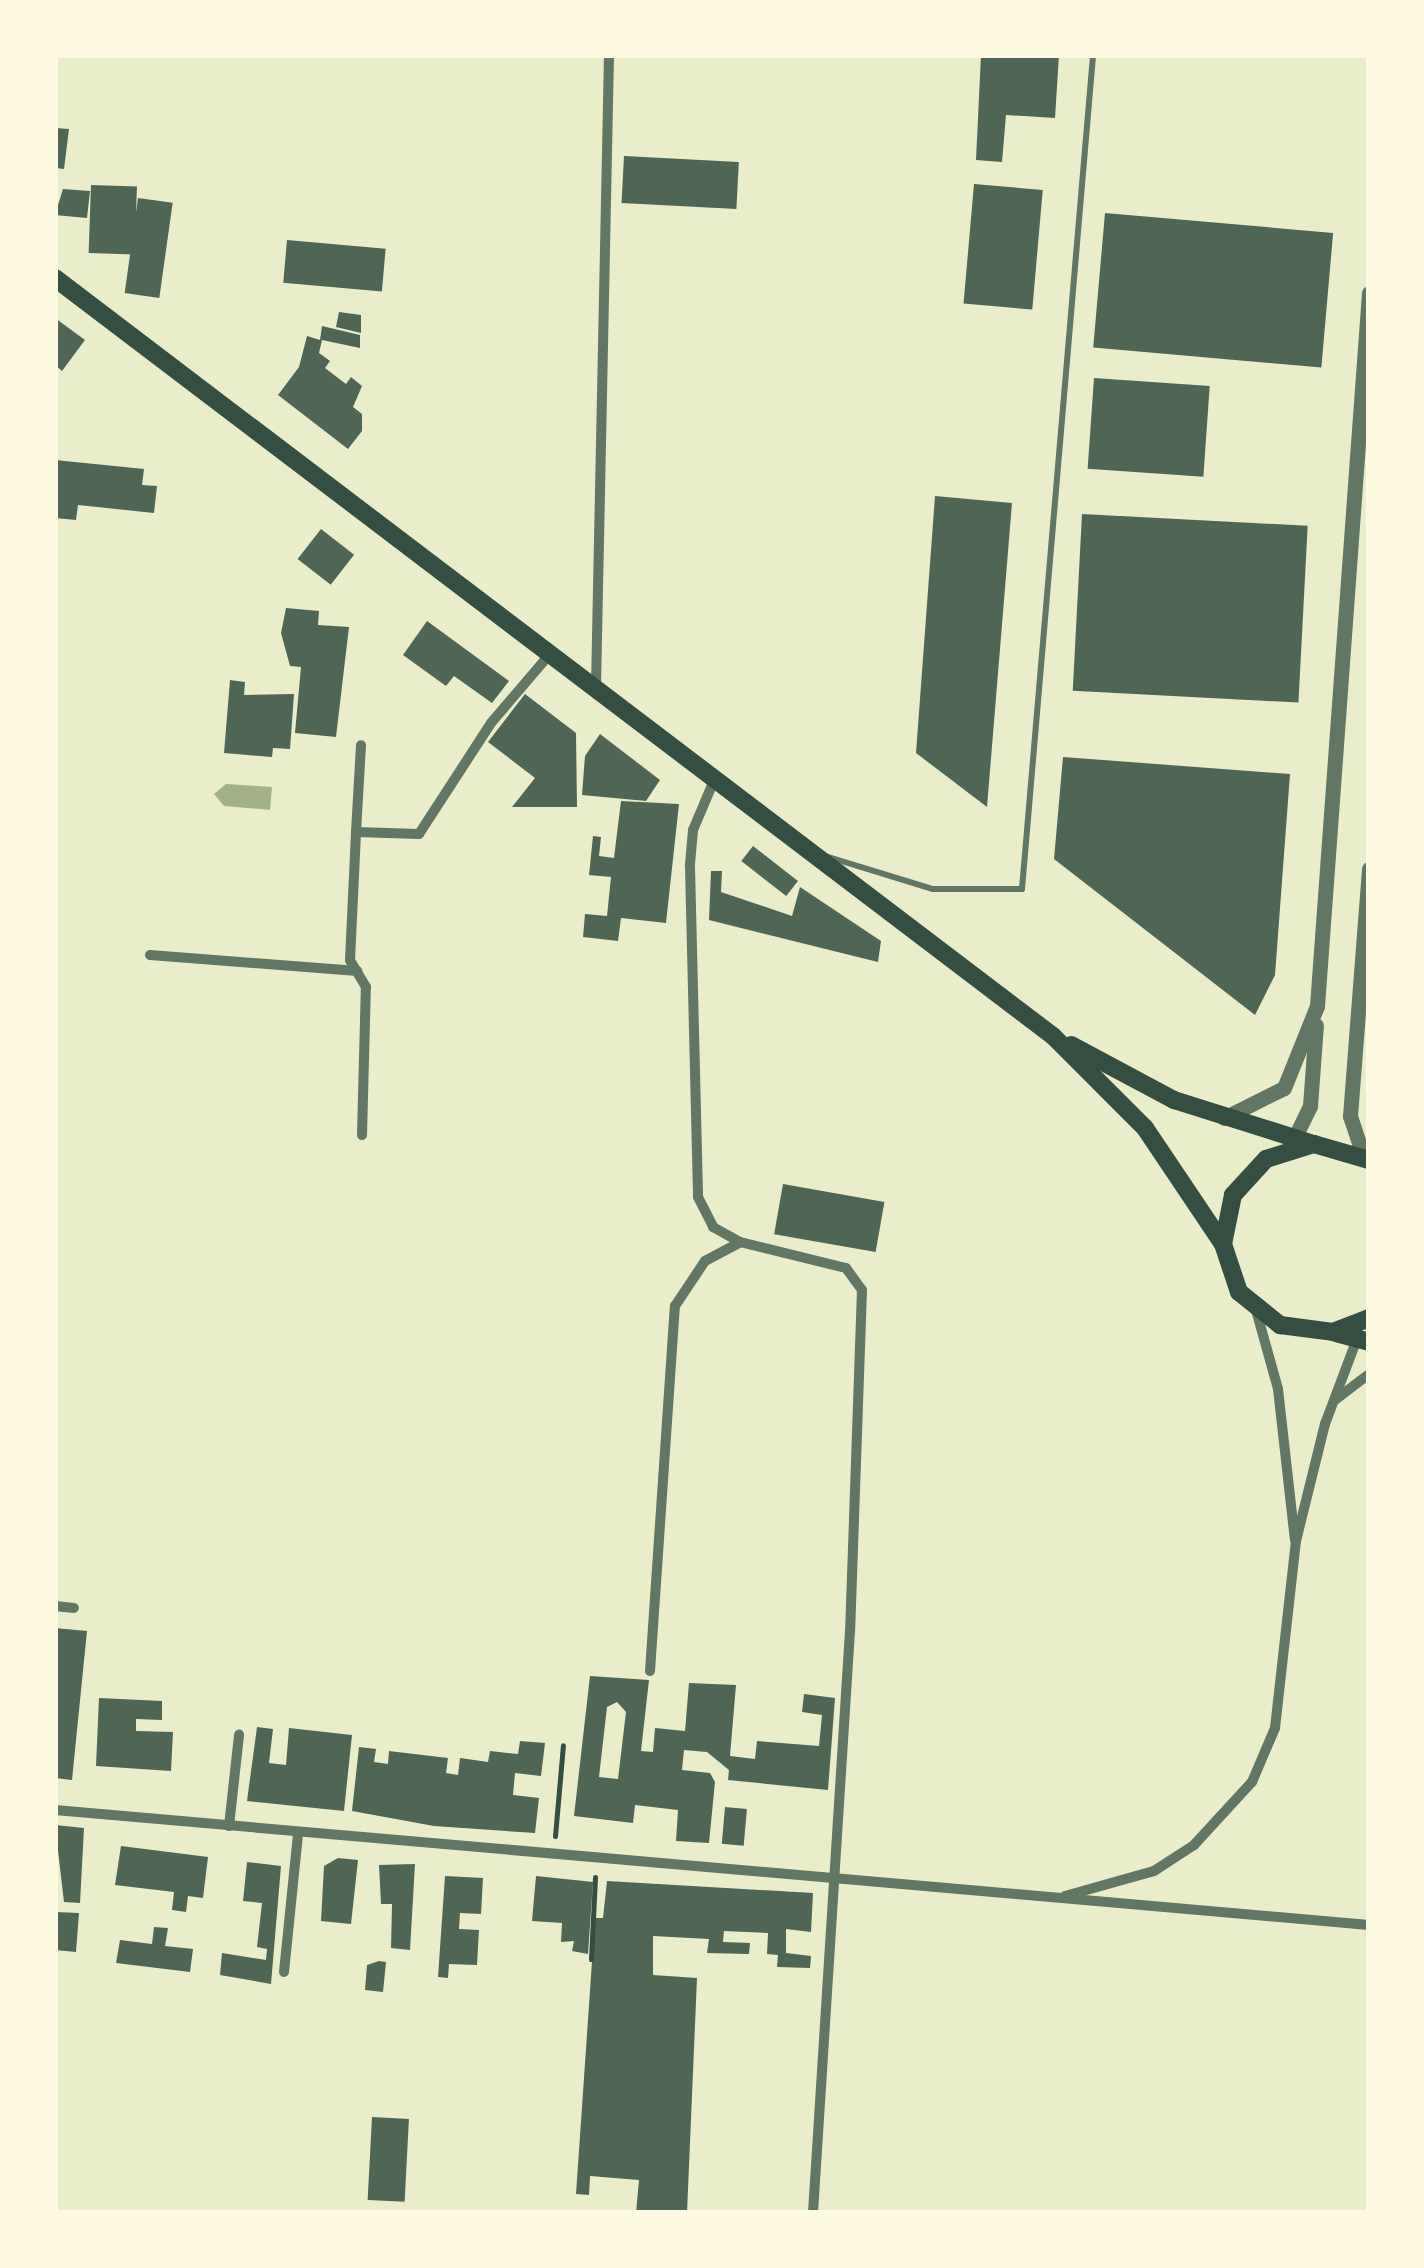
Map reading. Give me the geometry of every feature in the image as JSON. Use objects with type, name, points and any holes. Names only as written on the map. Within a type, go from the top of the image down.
[{"type":"main road","points":[[55,278],[1053,1036],[1146,1128],[1223,1244],[1239,1292],[1256,1310],[1306,1332],[1333,1332],[1363,1340]]},
{"type":"main road","points":[[1053,1036],[1222,1118],[1292,1143],[1314,1144],[1366,1158]]},
{"type":"main road","points":[[1223,1244],[1225,1220],[1240,1185],[1266,1159],[1292,1143]]},
{"type":"main road","points":[[1333,1332],[1369,1318]]},
{"type":"street","points":[[596,686],[610,55]]},
{"type":"street","points":[[1292,1143],[1310,1106],[1369,293]]},
{"type":"street","points":[[356,832],[419,834],[491,723],[551,652]]},
{"type":"street","points":[[361,745],[350,960],[366,988],[362,1135]]},
{"type":"street","points":[[715,778],[693,830],[690,867],[698,1197],[713,1227],[740,1242],[846,1268],[862,1290],[850,1631],[812,2213]]},
{"type":"street","points":[[1366,1158],[1350,1116],[1369,869]]},
{"type":"street","points":[[150,955],[357,971]]},
{"type":"street","points":[[1222,1118],[1284,1088],[1317,1006]]},
{"type":"street","points":[[650,1670],[675,1306],[705,1261],[740,1242]]},
{"type":"street","points":[[1256,1310],[1278,1389],[1296,1541]]},
{"type":"street","points":[[1044,1898],[1097,1891],[1154,1871],[1194,1845],[1252,1782],[1276,1728],[1296,1541],[1331,1404],[1363,1340],[1369,1318]]},
{"type":"street","points":[[1331,1404],[1369,1374]]},
{"type":"street","points":[[55,1606],[74,1608]]},
{"type":"street","points":[[229,1826],[238,1736]]},
{"type":"street","points":[[55,1810],[831,1882],[1369,1926]]},
{"type":"street","points":[[284,1972],[298,1833]]},
{"type":"lane","points":[[812,852],[933,888],[1022,889],[1093,55]]},
{"type":"path","points":[[554,1856],[563,1744]]},
{"type":"path","points":[[590,1959],[596,1860]]},
{"type":"shaded area","points":[[226,784],[272,787],[270,810],[224,806],[214,794]]},
{"type":"building","points":[[981,55],[1059,55],[1055,118],[1006,115],[1002,162],[976,160]]},
{"type":"building","points":[[55,128],[69,129],[64,169],[55,168]]},
{"type":"building","points":[[624,156],[739,162],[736,209],[622,203]]},
{"type":"building","points":[[974,184],[1043,190],[1032,310],[964,304]]},
{"type":"building","points":[[91,185],[137,187],[135,255],[89,253]]},
{"type":"building","points":[[63,189],[90,191],[87,218],[55,215]]},
{"type":"building","points":[[138,198],[173,203],[159,298],[125,293]]},
{"type":"building","points":[[1105,213],[1333,233],[1321,367],[1093,347]]},
{"type":"building","points":[[287,240],[386,249],[382,291],[283,283]]},
{"type":"building","points":[[339,312],[361,315],[361,333],[336,327]]},
{"type":"building","points":[[55,318],[85,340],[62,371],[55,365]]},
{"type":"building","points":[[322,326],[360,335],[360,348],[322,340],[319,353],[330,361],[325,368],[346,384],[351,377],[362,386],[353,407],[362,414],[362,431],[348,449],[278,395],[299,367],[307,336],[320,340]]},
{"type":"building","points":[[1094,378],[1210,386],[1203,477],[1088,469]]},
{"type":"building","points":[[55,460],[144,469],[142,485],[157,486],[154,513],[78,505],[76,520],[55,518]]},
{"type":"building","points":[[935,496],[1012,503],[987,807],[916,753]]},
{"type":"building","points":[[1082,514],[1308,526],[1298,703],[1073,691]]},
{"type":"building","points":[[321,529],[354,555],[331,585],[298,559]]},
{"type":"building","points":[[286,608],[319,611],[318,625],[349,627],[336,737],[295,733],[301,667],[290,666],[281,633]]},
{"type":"building","points":[[427,621],[509,681],[492,703],[454,676],[446,686],[403,655]]},
{"type":"building","points":[[230,680],[245,682],[244,695],[294,694],[290,749],[273,748],[272,757],[224,753]]},
{"type":"building","points":[[525,694],[576,733],[577,807],[512,807],[535,778],[488,742]]},
{"type":"building","points":[[600,734],[660,780],[646,801],[582,795],[585,756]]},
{"type":"building","points":[[1063,757],[1290,774],[1275,975],[1255,1015],[1054,859]]},
{"type":"building","points":[[621,801],[679,804],[666,923],[621,918],[618,941],[583,937],[585,914],[607,916],[611,877],[589,875],[593,836],[601,837],[599,856],[614,858]]},
{"type":"building","points":[[753,846],[798,881],[786,896],[741,861]]},
{"type":"building","points":[[711,871],[722,871],[721,892],[792,916],[800,887],[881,941],[878,962],[709,920]]},
{"type":"building","points":[[783,1184],[884,1202],[876,1252],[774,1234]]},
{"type":"building","points":[[55,1628],[87,1631],[72,1780],[55,1778]]},
{"type":"building","points":[[590,1676],[649,1680],[641,1751],[653,1752],[655,1728],[685,1731],[689,1683],[736,1685],[730,1756],[755,1759],[757,1741],[819,1746],[822,1715],[802,1712],[804,1694],[835,1698],[828,1790],[728,1780],[729,1770],[707,1752],[684,1750],[682,1770],[710,1773],[715,1782],[709,1843],[676,1841],[678,1810],[635,1805],[633,1823],[574,1816]],"holes":[[[617,1702],[626,1712],[618,1779],[599,1777],[607,1707]]]},
{"type":"building","points":[[99,1698],[162,1701],[162,1720],[136,1719],[136,1731],[173,1732],[171,1771],[96,1766]]},
{"type":"building","points":[[257,1727],[273,1729],[269,1763],[286,1765],[289,1728],[352,1735],[344,1811],[247,1801]]},
{"type":"building","points":[[520,1741],[545,1743],[541,1776],[515,1773],[513,1795],[539,1798],[535,1833],[434,1826],[352,1811],[359,1747],[376,1749],[374,1762],[388,1764],[389,1751],[448,1758],[446,1773],[458,1775],[460,1758],[488,1762],[490,1751],[518,1754]]},
{"type":"building","points":[[725,1807],[747,1809],[744,1846],[722,1844]]},
{"type":"building","points":[[55,1825],[84,1828],[80,1903],[64,1902]]},
{"type":"building","points":[[121,1846],[208,1857],[203,1898],[188,1896],[186,1912],[172,1910],[174,1892],[115,1885]]},
{"type":"building","points":[[338,1858],[358,1860],[351,1924],[321,1921],[324,1866]]},
{"type":"building","points":[[247,1862],[281,1866],[271,1984],[220,1975],[222,1953],[266,1960],[267,1949],[257,1947],[262,1903],[243,1901]]},
{"type":"building","points":[[415,1864],[410,1950],[391,1948],[392,1904],[381,1904],[379,1865]]},
{"type":"building","points":[[445,1876],[483,1878],[481,1914],[460,1913],[459,1929],[479,1930],[477,1965],[449,1964],[448,1978],[438,1977]]},
{"type":"building","points":[[536,1876],[593,1882],[588,1954],[572,1951],[574,1941],[561,1942],[562,1923],[532,1921]]},
{"type":"building","points":[[607,1881],[813,1893],[811,1932],[786,1929],[786,1953],[811,1956],[810,1968],[777,1967],[778,1955],[767,1954],[768,1933],[724,1931],[723,1942],[750,1943],[749,1954],[707,1953],[709,1939],[653,1936],[653,1975],[697,1978],[687,2213],[636,2213],[639,2180],[590,2176],[589,2195],[576,2194],[595,1918],[603,1918]]},
{"type":"building","points":[[55,1912],[79,1913],[76,1952],[55,1950]]},
{"type":"building","points":[[154,1927],[168,1928],[165,1946],[193,1949],[190,1972],[116,1963],[120,1940],[152,1944]]},
{"type":"building","points":[[386,1962],[383,1992],[365,1990],[367,1965]]},
{"type":"building","points":[[372,2117],[409,2119],[405,2202],[368,2200]]}]
